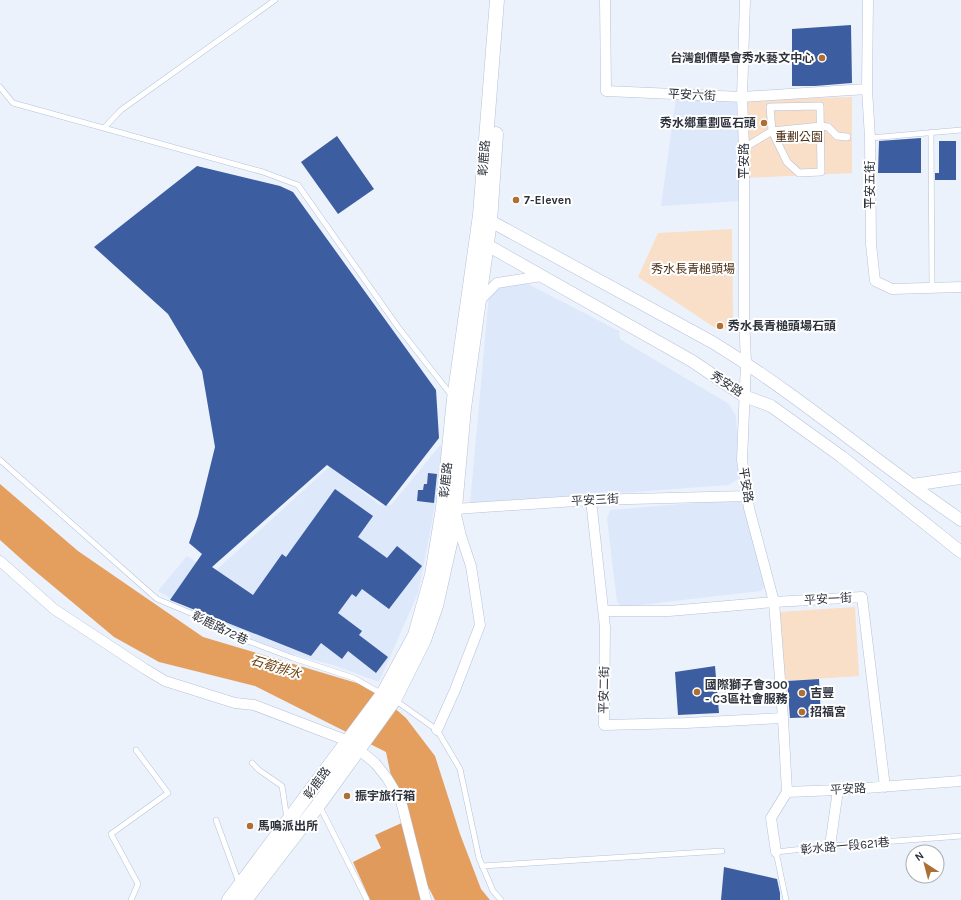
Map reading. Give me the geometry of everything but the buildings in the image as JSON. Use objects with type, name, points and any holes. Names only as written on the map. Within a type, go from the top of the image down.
[{"type":"main road","name":"彰鹿路","points":[[485,218],[497,0]]},
{"type":"main road","name":"彰鹿路","points":[[229,900],[354,743],[385,701],[415,635],[449,509],[459,404],[485,218],[502,29],[506,0]]},
{"type":"main road","name":"彰鹿路","points":[[459,404],[478,302],[482,242]]},
{"type":"main road","name":"彰鹿路","points":[[245,900],[319,804],[354,743]]},
{"type":"street","name":"平安六街","points":[[605,0],[606,91],[742,97],[867,90]]},
{"type":"street","name":"平安路","points":[[745,0],[742,97],[744,148],[744,315],[746,363],[742,460],[750,508],[774,602],[783,718],[786,792],[838,790],[961,781]]},
{"type":"street","name":"平安五街","points":[[868,0],[867,90],[870,138],[871,244],[875,281],[892,289],[961,287]]},
{"type":"street","points":[[820,106],[821,172],[798,173],[787,162],[772,131],[770,107],[820,106]]},
{"type":"street","points":[[744,148],[772,131],[821,126],[828,127],[837,136],[847,137]]},
{"type":"street","points":[[485,218],[712,342],[746,363],[961,520]]},
{"type":"street","name":"秀安路","points":[[482,242],[692,361],[744,396],[771,406],[836,452],[961,552]]},
{"type":"street","points":[[478,302],[497,283],[542,276]]},
{"type":"street","points":[[912,485],[961,478]]},
{"type":"street","name":"平安三街","points":[[449,509],[591,500],[748,496]]},
{"type":"street","name":"平安二街","points":[[591,500],[605,627],[604,725],[686,723],[783,718]]},
{"type":"street","points":[[437,730],[455,690],[480,625],[471,566],[449,509]]},
{"type":"street","points":[[0,561],[54,609],[165,681],[235,703],[254,705],[354,743],[375,763],[387,778],[401,801],[426,900]]},
{"type":"street","name":"平安一街","points":[[604,611],[669,611],[774,602],[862,597],[885,787]]},
{"type":"street","points":[[830,846],[838,790]]},
{"type":"street","points":[[776,852],[771,818],[786,792]]},
{"type":"street","points":[[237,900],[240,886]]},
{"type":"lane","points":[[104,128],[121,110],[275,0]]},
{"type":"lane","points":[[0,87],[13,103],[264,172],[298,185],[398,327],[459,404]]},
{"type":"lane","points":[[870,138],[961,130]]},
{"type":"lane","points":[[931,132],[932,288]]},
{"type":"lane","name":"彰鹿路72巷","points":[[0,460],[157,599],[200,617],[245,640],[354,678],[385,701],[437,730]]},
{"type":"lane","points":[[437,730],[460,769],[479,858],[493,891],[501,900]]},
{"type":"lane","points":[[130,900],[138,884],[111,834],[168,792],[136,750]]},
{"type":"lane","points":[[252,764],[282,786],[288,824]]},
{"type":"lane","points":[[319,804],[367,900]]},
{"type":"lane","points":[[216,820],[240,886]]},
{"type":"lane","name":"彰水路一段621巷","points":[[776,852],[830,846],[961,836]]},
{"type":"lane","points":[[482,866],[722,851]]},
{"type":"lane","points":[[776,852],[786,900]]},
{"type":"shaded area","points":[[676,97],[733,97],[738,106],[740,201],[661,206]]},
{"type":"shaded area","points":[[518,281],[528,284],[619,331],[620,339],[729,404],[736,416],[740,474],[737,480],[729,485],[470,504],[489,294],[494,289]]},
{"type":"shaded area","points":[[441,444],[441,465],[432,522],[418,593],[379,682],[336,666],[289,653],[242,636],[158,591],[187,556],[213,573],[330,466],[380,505],[391,505]]},
{"type":"shaded area","points":[[742,499],[765,586],[761,591],[622,607],[617,602],[607,519],[610,510]]},
{"type":"shaded area","points":[[406,821],[430,900],[370,900],[353,862],[381,848],[375,835]]},
{"type":"green space","name":"重劃公園","points":[[852,97],[852,173],[744,178],[744,100]]},
{"type":"green space","name":"秀水長青槌頭場","points":[[732,229],[733,324],[720,331],[638,277],[658,233]]},
{"type":"green space","points":[[855,607],[859,676],[784,681],[779,612]]},
{"type":"water","name":"石筍排水","points":[[0,484],[78,551],[203,637],[370,687],[406,718],[435,756],[460,834],[481,889],[490,900],[435,900],[419,869],[392,781],[386,752],[255,686],[159,662],[114,637],[0,540]]},
{"type":"place","name":"台灣創價學會秀水藝文中心","points":[[822,58]]},
{"type":"place","name":"秀水鄉重劃區石頭","points":[[764,123]]},
{"type":"place","name":"7-Eleven","points":[[516,200]]},
{"type":"place","name":"秀水長青槌頭場石頭","points":[[720,326]]},
{"type":"place","name":"國際獅子會300 - C3區社會服務","points":[[697,692]]},
{"type":"place","name":"吉豐","points":[[802,693]]},
{"type":"place","name":"招福宮","points":[[802,712]]},
{"type":"place","name":"振宇旅行箱","points":[[347,796]]},
{"type":"place","name":"馬鳴派出所","points":[[250,826]]}]
